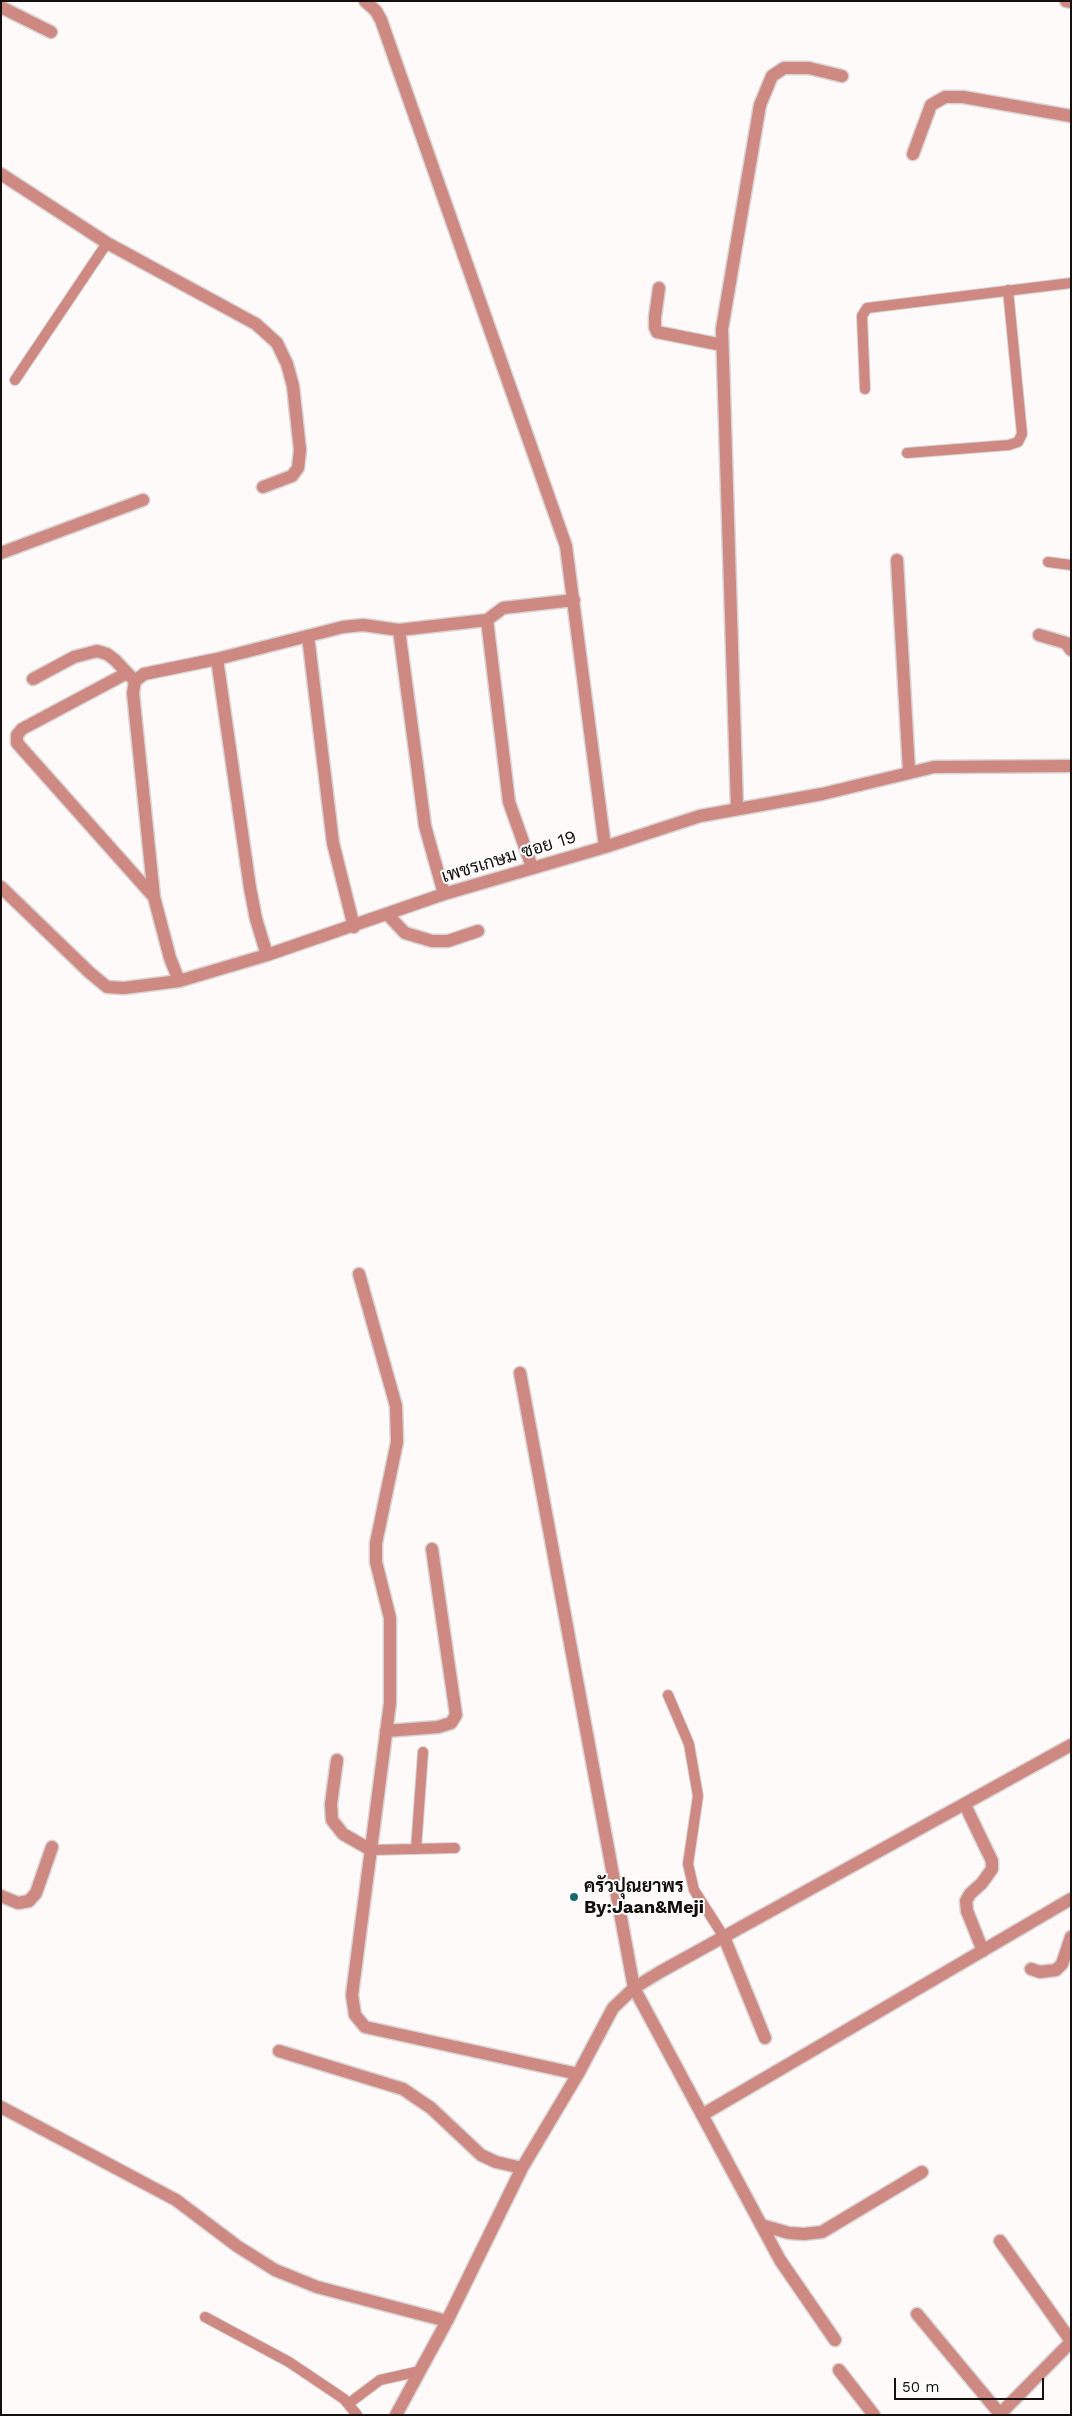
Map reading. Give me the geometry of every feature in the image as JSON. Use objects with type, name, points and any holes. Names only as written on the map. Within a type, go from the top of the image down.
[{"type":"street","points":[[365,1],[376,11],[381,20],[563,537],[574,600],[605,846]]},
{"type":"street","points":[[1066,1],[1071,2]]},
{"type":"street","points":[[1,7],[51,32]]},
{"type":"street","points":[[737,808],[722,329],[760,105],[772,76],[784,68],[809,68],[842,76]]},
{"type":"street","points":[[913,154],[931,105],[945,97],[962,97],[1071,116]]},
{"type":"street","points":[[1,174],[107,243],[256,324],[277,343],[287,364],[293,386],[300,450],[298,468],[292,476],[263,486]]},
{"type":"street","points":[[659,288],[655,317],[657,332],[722,345]]},
{"type":"street","points":[[1,553],[143,500]]},
{"type":"street","points":[[897,560],[909,771]]},
{"type":"street","points":[[154,897],[17,744],[17,735],[22,729],[131,677],[363,625],[399,630],[487,620],[504,608],[574,600]]},
{"type":"street","points":[[487,620],[509,802],[532,867]]},
{"type":"street","points":[[399,630],[425,826],[444,894]]},
{"type":"street","points":[[1039,635],[1066,643],[1071,650]]},
{"type":"street","points":[[308,636],[333,843],[354,927]]},
{"type":"street","points":[[33,679],[74,657],[97,652],[107,654],[131,677],[154,897],[170,958],[179,981]]},
{"type":"street","points":[[216,659],[250,888],[256,919],[267,955]]},
{"type":"street","name":"เพชรเกษม ซอย 19","points":[[1,887],[89,972],[108,987],[124,988],[179,981],[267,955],[354,927],[444,894],[700,816],[822,794],[909,771],[953,766],[1071,766]]},
{"type":"street","points":[[388,915],[404,933],[432,942],[448,941],[478,931]]},
{"type":"street","points":[[359,1274],[396,1406],[397,1442],[376,1543],[376,1562],[390,1618],[390,1703],[352,1994],[355,2016],[365,2027],[578,2074]]},
{"type":"street","points":[[520,1374],[634,1988],[780,2260],[835,2340]]},
{"type":"street","points":[[386,1731],[438,1727],[451,1723],[456,1715],[456,1700],[432,1549]]},
{"type":"street","points":[[396,2415],[447,2320],[522,2168],[578,2074],[613,2008],[634,1988],[965,1805],[1071,1744]]},
{"type":"street","points":[[337,1760],[331,1804],[332,1820],[343,1834],[371,1850]]},
{"type":"street","points":[[965,1805],[992,1862],[992,1869],[966,1901],[967,1911],[982,1951]]},
{"type":"street","points":[[1,1896],[18,1903],[29,1901],[36,1893],[52,1847]]},
{"type":"street","points":[[702,2115],[1071,1899]]},
{"type":"street","points":[[724,1937],[765,2038]]},
{"type":"street","points":[[1031,1968],[1040,1972],[1056,1970],[1062,1964],[1071,1937]]},
{"type":"street","points":[[279,2051],[403,2089],[431,2108],[481,2155],[496,2162],[522,2168]]},
{"type":"street","points":[[1,2107],[176,2200],[237,2246],[275,2270],[317,2287],[447,2320]]},
{"type":"street","points":[[761,2225],[789,2233],[822,2232],[922,2172]]},
{"type":"street","points":[[918,2314],[999,2414],[1071,2341],[1000,2241]]},
{"type":"street","points":[[839,2370],[874,2415]]},
{"type":"lane","points":[[15,380],[107,243]]},
{"type":"lane","points":[[865,389],[862,316],[867,308],[1071,283]]},
{"type":"lane","points":[[907,453],[1009,445],[1018,442],[1022,434],[1008,290]]},
{"type":"lane","points":[[1048,562],[1071,565]]},
{"type":"lane","points":[[668,1695],[689,1744],[698,1796],[688,1864],[694,1890],[724,1937]]},
{"type":"lane","points":[[416,1849],[422,1752]]},
{"type":"lane","points":[[371,1850],[454,1848]]},
{"type":"lane","points":[[206,2317],[289,2362],[344,2398],[357,2415]]},
{"type":"lane","points":[[348,2404],[380,2380],[420,2371]]},
{"type":"place","name":"ครัวปุณยาพร By:Jaan&Meji","points":[[574,1897]]}]
